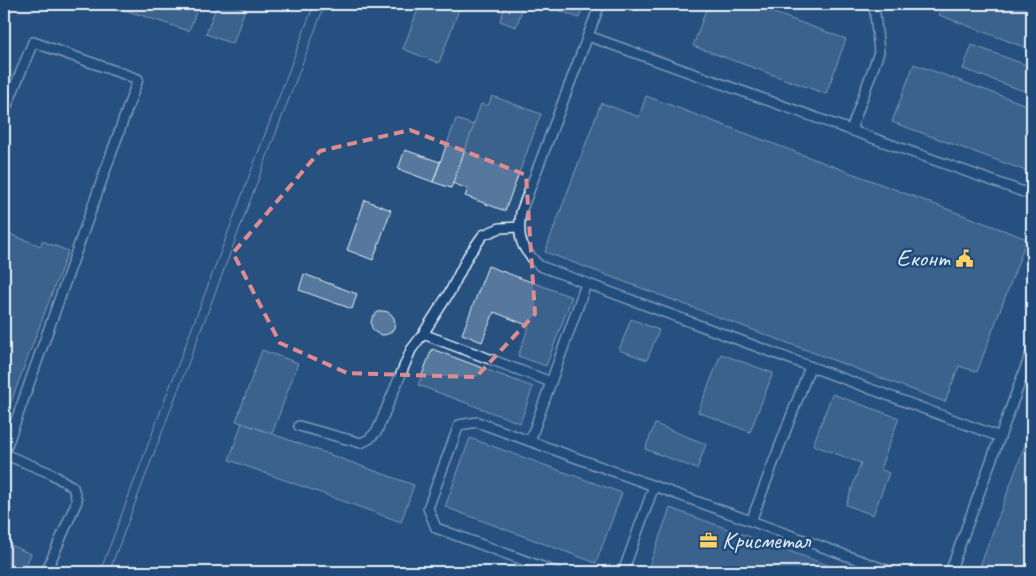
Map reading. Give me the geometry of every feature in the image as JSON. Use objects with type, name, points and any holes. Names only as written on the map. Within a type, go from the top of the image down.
[{"type":"lane","points":[[600,4],[522,212],[519,227],[522,242],[529,256],[540,266],[586,284],[1000,437]]},
{"type":"lane","points":[[851,130],[879,52],[874,4]]},
{"type":"lane","points":[[588,36],[1032,195]]},
{"type":"lane","points":[[4,113],[33,42],[138,79],[4,453],[50,473],[73,487],[77,501],[46,572]]},
{"type":"lane","points":[[299,426],[360,443],[369,439],[377,430],[411,350],[451,290],[468,256],[483,235],[500,228],[519,227]]},
{"type":"lane","points":[[530,441],[586,284]]},
{"type":"lane","points":[[423,334],[551,382]]},
{"type":"lane","points":[[950,572],[1032,350]]},
{"type":"lane","points":[[751,521],[810,367]]},
{"type":"lane","points":[[556,572],[436,528],[428,508],[459,425],[477,422],[892,572]]},
{"type":"lane","points":[[622,572],[654,486]]},
{"type":"highlighted area","points":[[410,130],[526,175],[535,314],[476,377],[347,373],[280,343],[233,253],[320,151]]},
{"type":"building","points":[[124,4],[199,4],[189,31],[122,9]]},
{"type":"building","points":[[217,4],[231,4],[245,9],[233,44],[206,34]]},
{"type":"building","points":[[420,4],[461,4],[439,63],[403,49]]},
{"type":"building","points":[[506,4],[524,4],[516,27],[500,21]]},
{"type":"building","points":[[543,4],[584,4],[579,18]]},
{"type":"building","points":[[708,4],[750,4],[846,39],[826,94],[693,46]]},
{"type":"building","points":[[943,4],[1025,4],[1032,6],[1032,50],[939,15]]},
{"type":"building","points":[[972,45],[1032,67],[1032,94],[963,69]]},
{"type":"building","points":[[914,64],[1032,107],[1032,173],[892,122]]},
{"type":"building","points":[[492,96],[541,114],[505,211],[465,196],[468,189],[452,183],[481,104],[488,106]]},
{"type":"building","points":[[646,96],[1027,239],[977,372],[959,366],[945,402],[545,252],[601,103],[639,117]]},
{"type":"building","points":[[456,119],[474,125],[451,188],[433,182]]},
{"type":"building","points":[[405,150],[440,162],[433,182],[398,169]]},
{"type":"building","points":[[365,200],[391,210],[373,260],[347,250]]},
{"type":"building","points":[[4,232],[41,246],[42,241],[68,251],[4,420]]},
{"type":"building","points":[[488,266],[572,297],[546,366],[518,356],[529,326],[494,312],[482,342],[462,334]]},
{"type":"building","points":[[304,274],[357,294],[352,309],[299,290]]},
{"type":"building","points":[[378,311],[388,311],[395,318],[395,328],[388,335],[378,335],[371,328],[371,318]]},
{"type":"building","points":[[631,319],[659,330],[647,360],[619,350]]},
{"type":"building","points":[[432,349],[533,387],[520,423],[418,385]]},
{"type":"building","points":[[262,350],[298,363],[272,434],[236,421]]},
{"type":"building","points":[[721,354],[773,373],[750,432],[698,412]]},
{"type":"building","points":[[832,394],[899,418],[880,469],[889,473],[873,515],[846,505],[861,463],[813,445]]},
{"type":"building","points":[[242,423],[414,485],[401,522],[229,460]]},
{"type":"building","points":[[655,424],[706,444],[697,469],[645,449]]},
{"type":"building","points":[[1032,426],[1032,572],[978,572]]},
{"type":"building","points":[[470,438],[622,493],[596,563],[445,507]]},
{"type":"building","name":"Крисметал","points":[[670,508],[847,572],[647,572]]},
{"type":"building","points":[[4,542],[31,554],[23,572],[4,572]]},
{"type":"tram line","points":[[100,572],[314,4]]},
{"type":"tram line","points":[[109,572],[325,4]]},
{"type":"place","name":"Еконт","points":[[964,258]]},
{"type":"place","name":"Крисметал","points":[[708,540]]}]
